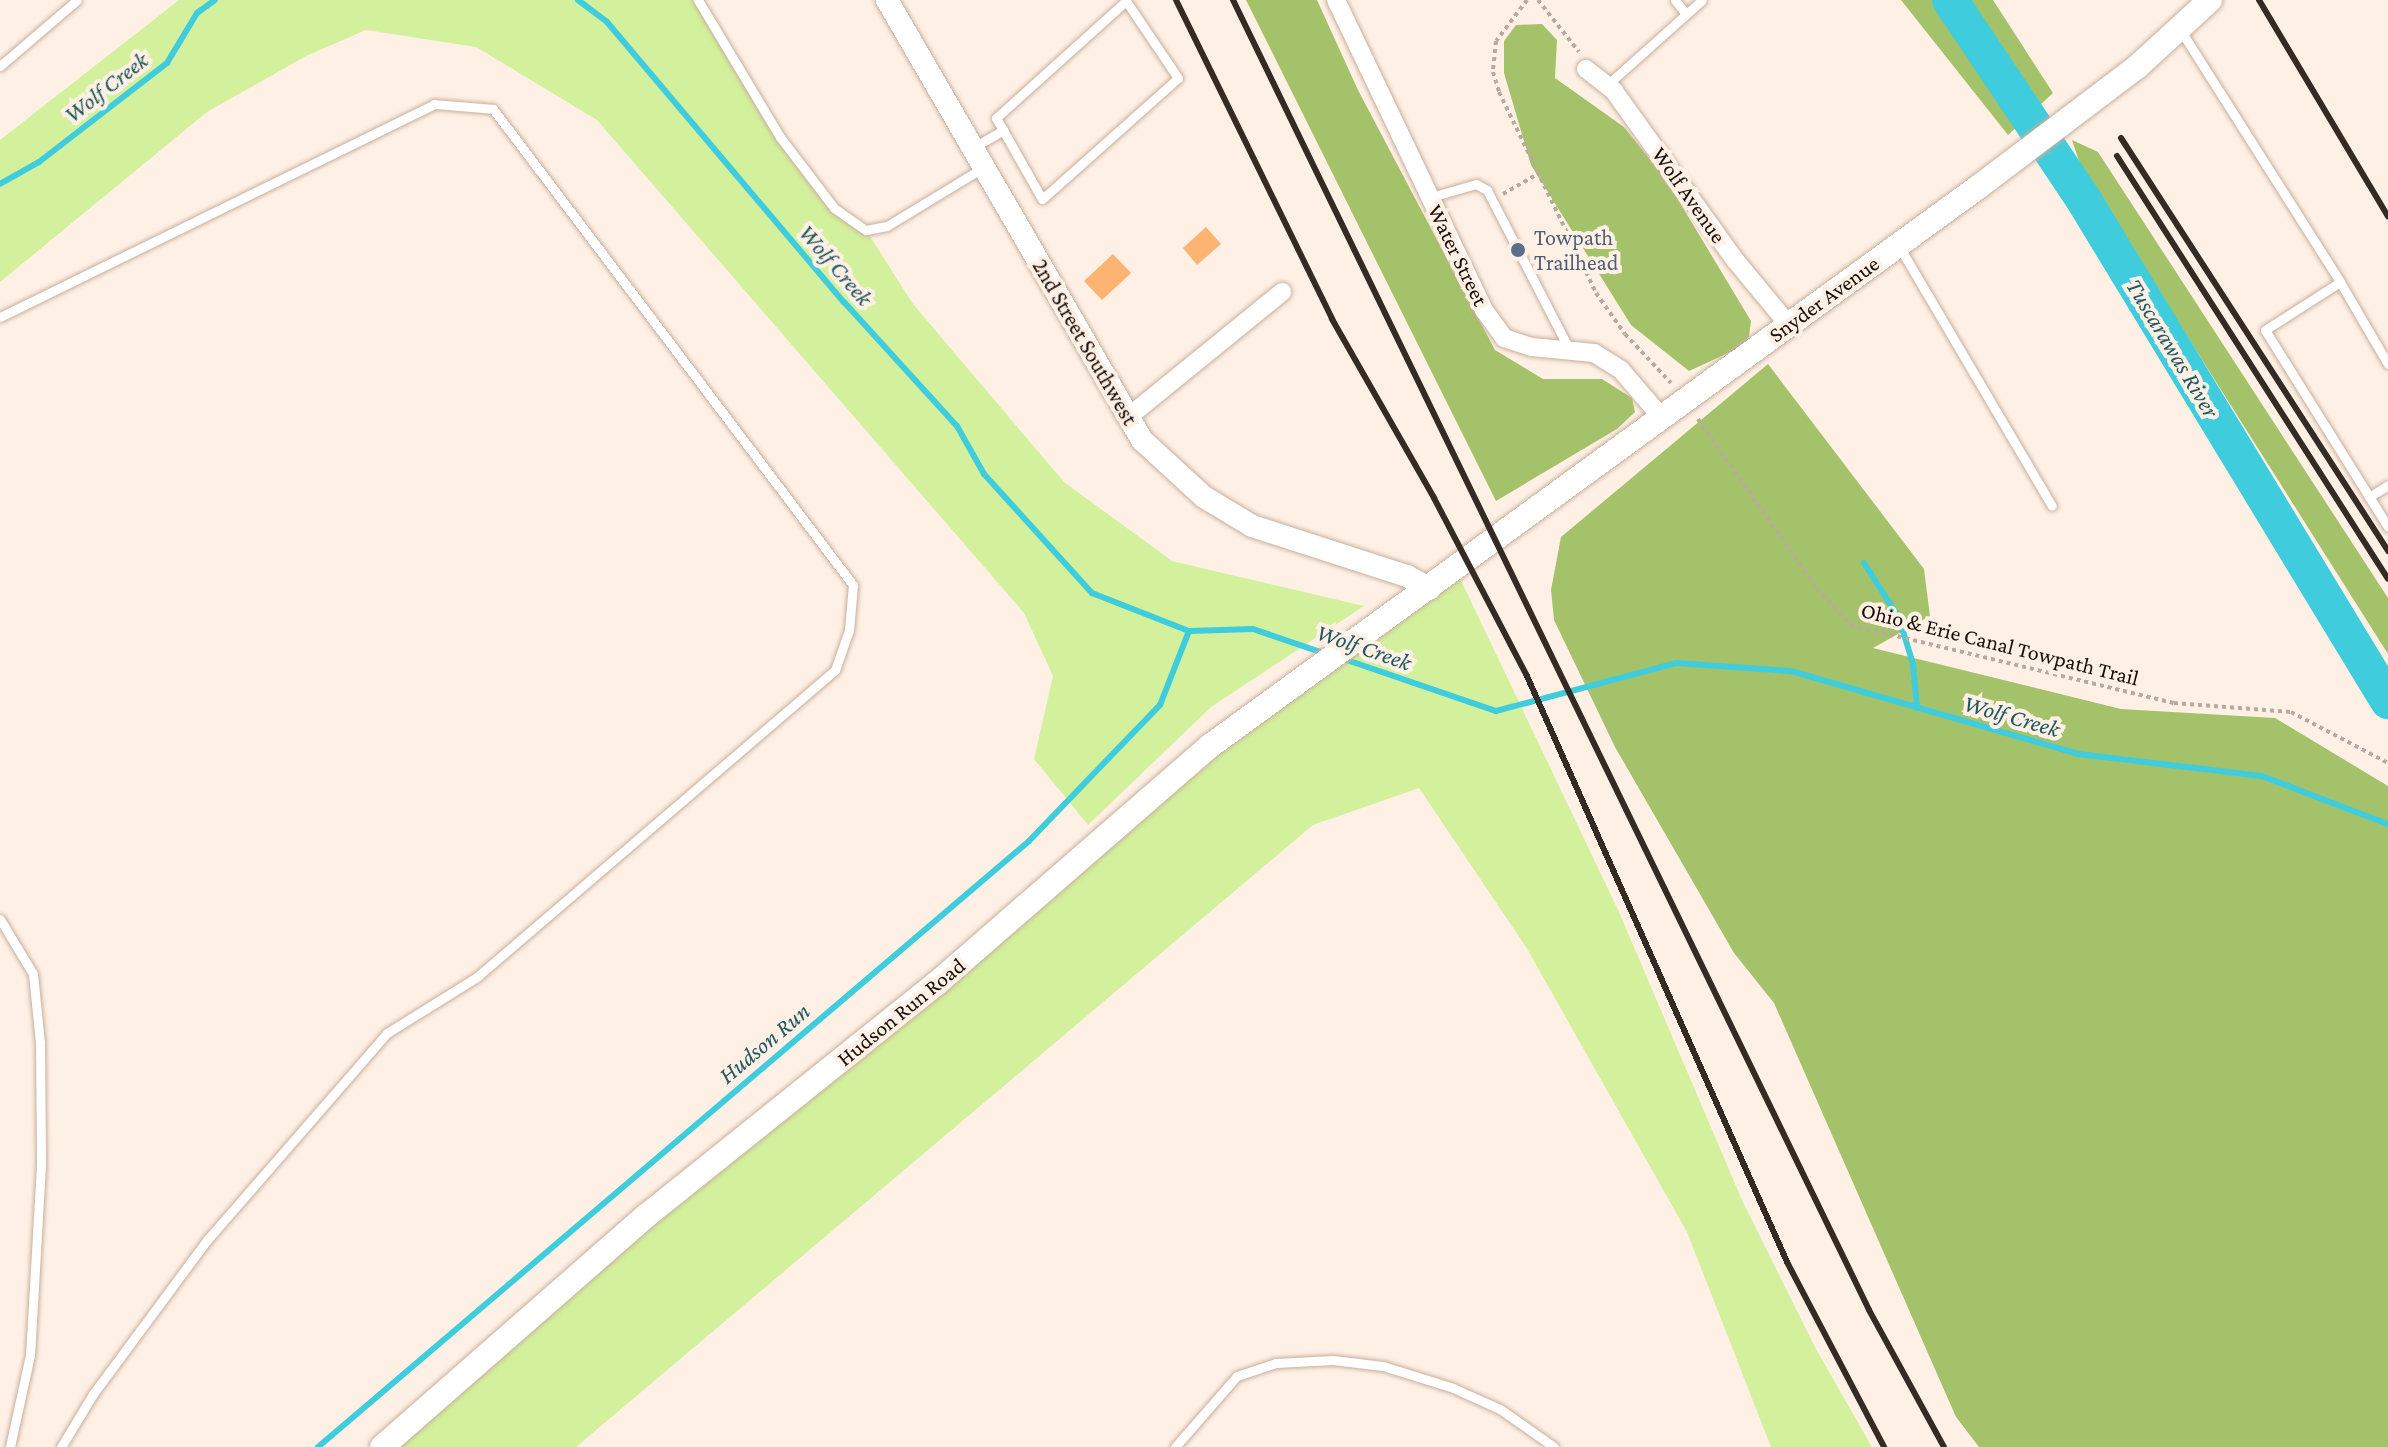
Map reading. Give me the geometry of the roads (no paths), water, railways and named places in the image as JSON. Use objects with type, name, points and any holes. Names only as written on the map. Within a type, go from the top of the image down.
[{"type":"main road","name":"Snyder Avenue","points":[[1430,589],[1977,188],[2179,28],[2202,3]]},
{"type":"main road","name":"Hudson Run Road","points":[[382,1447],[646,1216],[936,984],[1210,746],[1430,589]]},
{"type":"street","name":"2nd Street Southwest","points":[[887,0],[1142,440],[1204,497],[1252,526],[1407,576],[1430,589]]},
{"type":"street","name":"Water Street","points":[[1336,0],[1484,310],[1504,338],[1594,353],[1621,370],[1663,419]]},
{"type":"street","name":"Wolf Avenue","points":[[1586,69],[1607,85],[1788,324]]},
{"type":"street","points":[[1127,418],[1282,292]]},
{"type":"lane","points":[[0,66],[77,0]]},
{"type":"lane","points":[[698,0],[780,137],[834,208],[866,230],[887,226],[979,157],[1003,130]]},
{"type":"lane","points":[[1675,0],[1686,14]]},
{"type":"lane","points":[[1607,85],[1702,0]]},
{"type":"lane","points":[[1126,1],[1178,78],[1042,199],[1003,130],[996,118],[1126,1]]},
{"type":"lane","points":[[2179,28],[2340,282],[2388,364]]},
{"type":"lane","points":[[0,317],[434,104],[493,109],[853,585],[849,630],[835,670],[477,977],[387,1033],[207,1240],[93,1394],[61,1447]]},
{"type":"lane","points":[[1431,197],[1476,184],[1494,205],[1570,351]]},
{"type":"lane","points":[[1898,245],[2052,506]]},
{"type":"lane","points":[[2340,282],[2265,330],[2388,527]]},
{"type":"lane","points":[[2369,497],[2388,485]]},
{"type":"lane","points":[[0,919],[33,974],[40,1043],[41,1165],[30,1355],[10,1447]]},
{"type":"lane","points":[[1175,1447],[1237,1376],[1276,1363],[1333,1360],[1383,1366],[1453,1388],[1500,1409],[1554,1447]]},
{"type":"waterway","name":"Wolf Creek","points":[[0,184],[39,162],[167,63],[197,13],[215,0]]},
{"type":"waterway","name":"Wolf Creek","points":[[578,0],[607,22],[844,302],[957,426],[984,474],[1092,593],[1189,631],[1253,629],[1326,654]]},
{"type":"waterway","name":"Tuscarawas River","points":[[1950,0],[2085,202],[2388,701]]},
{"type":"waterway","points":[[1864,563],[1899,618],[1913,664],[1917,708]]},
{"type":"waterway","name":"Hudson Run","points":[[318,1447],[1029,841],[1160,705],[1189,631]]},
{"type":"waterway","name":"Wolf Creek","points":[[1341,658],[1496,711],[1676,663],[1791,671],[2078,754],[2262,776],[2388,824]]},
{"type":"railway","points":[[1176,0],[1332,319],[1434,498],[1527,676],[1787,1262],[1884,1447]]},
{"type":"railway","points":[[1233,0],[1869,1310],[1944,1447]]},
{"type":"railway","points":[[2259,0],[2388,216]]},
{"type":"railway","points":[[2121,138],[2388,551]]},
{"type":"railway","points":[[2117,156],[2388,579]]},
{"type":"place","name":"Towpath Trailhead","points":[[1518,250]]}]
